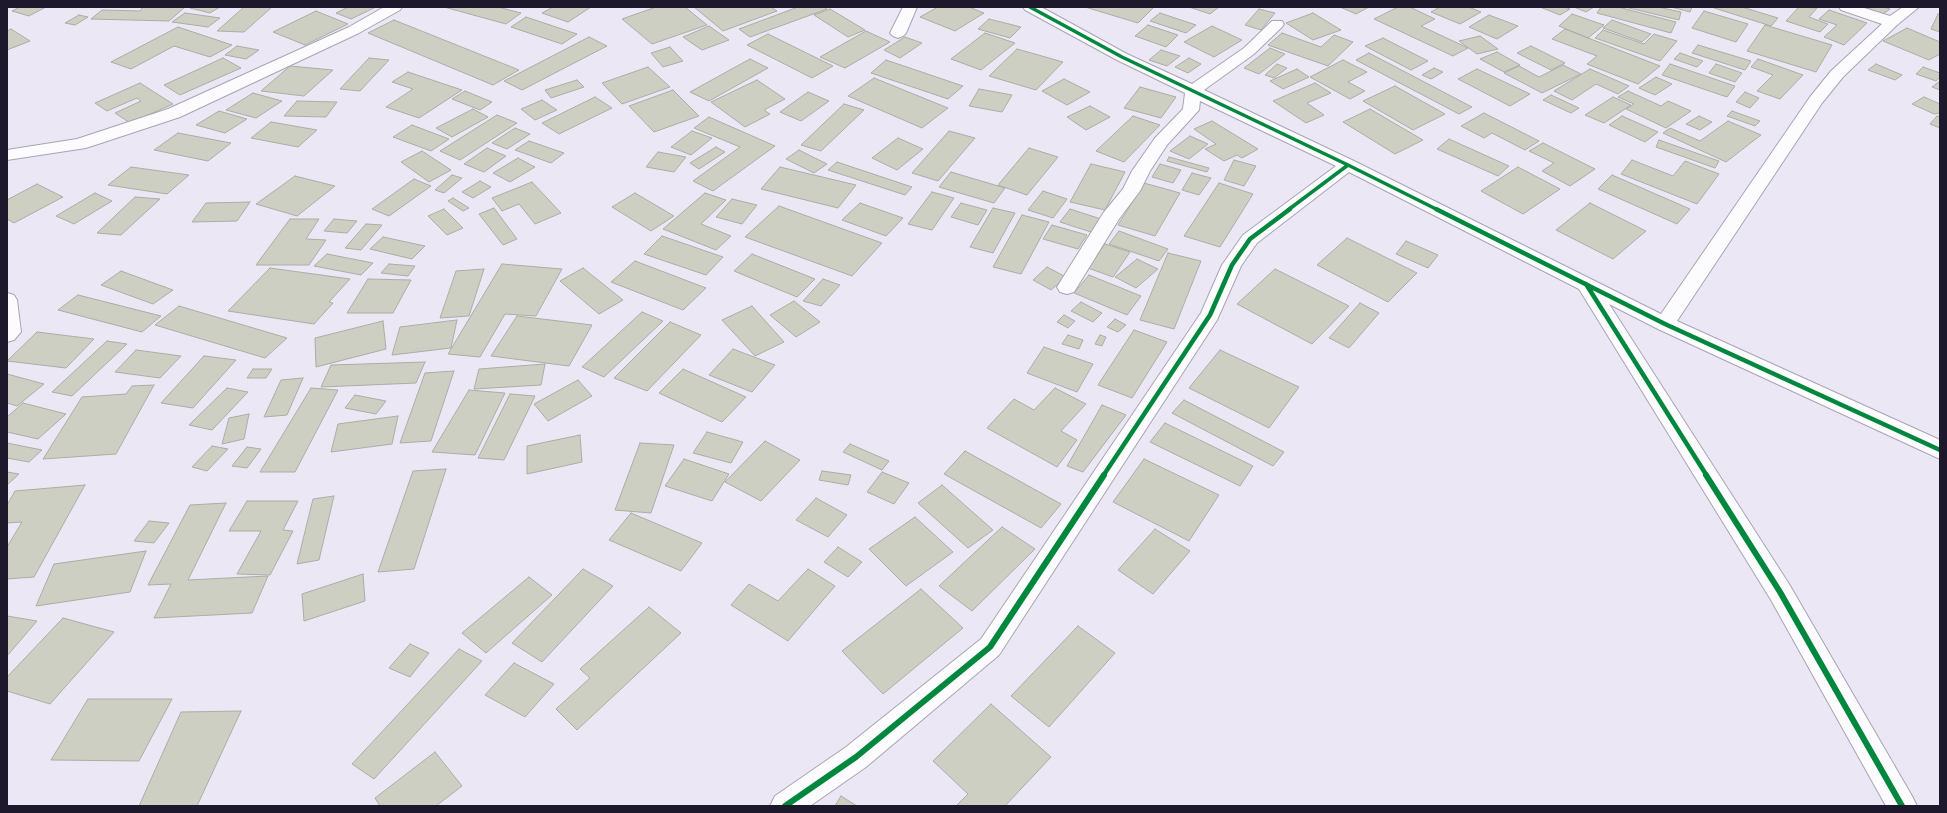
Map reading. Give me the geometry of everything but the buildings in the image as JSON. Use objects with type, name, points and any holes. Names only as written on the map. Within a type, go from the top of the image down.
[{"type":"street","points":[[7,155],[80,144],[174,113],[354,30],[395,7]]},
{"type":"street","points":[[898,33],[910,7]]},
{"type":"street","points":[[1030,7],[1109,51],[1348,165],[1665,324],[1940,450]]},
{"type":"street","points":[[1846,7],[1892,22]]},
{"type":"street","points":[[1665,324],[1816,100],[1838,74],[1892,22],[1912,7]]},
{"type":"street","points":[[1067,288],[1111,216],[1131,191],[1141,171],[1161,142],[1191,110],[1193,91],[1249,50],[1277,24]]},
{"type":"street","points":[[785,806],[856,757],[990,647],[1210,315],[1232,265],[1250,239],[1348,165]]},
{"type":"street","points":[[1586,284],[1780,592],[1902,806]]},
{"type":"street","points":[[7,300],[10,332],[7,335]]},
{"type":"cycle path","points":[[1030,7],[1122,57],[1348,165],[1665,324],[1940,450]]},
{"type":"cycle path","points":[[785,806],[856,757],[990,647],[1210,315],[1232,265],[1250,239],[1348,165]]},
{"type":"cycle path","points":[[1586,284],[1780,592],[1902,806]]}]
